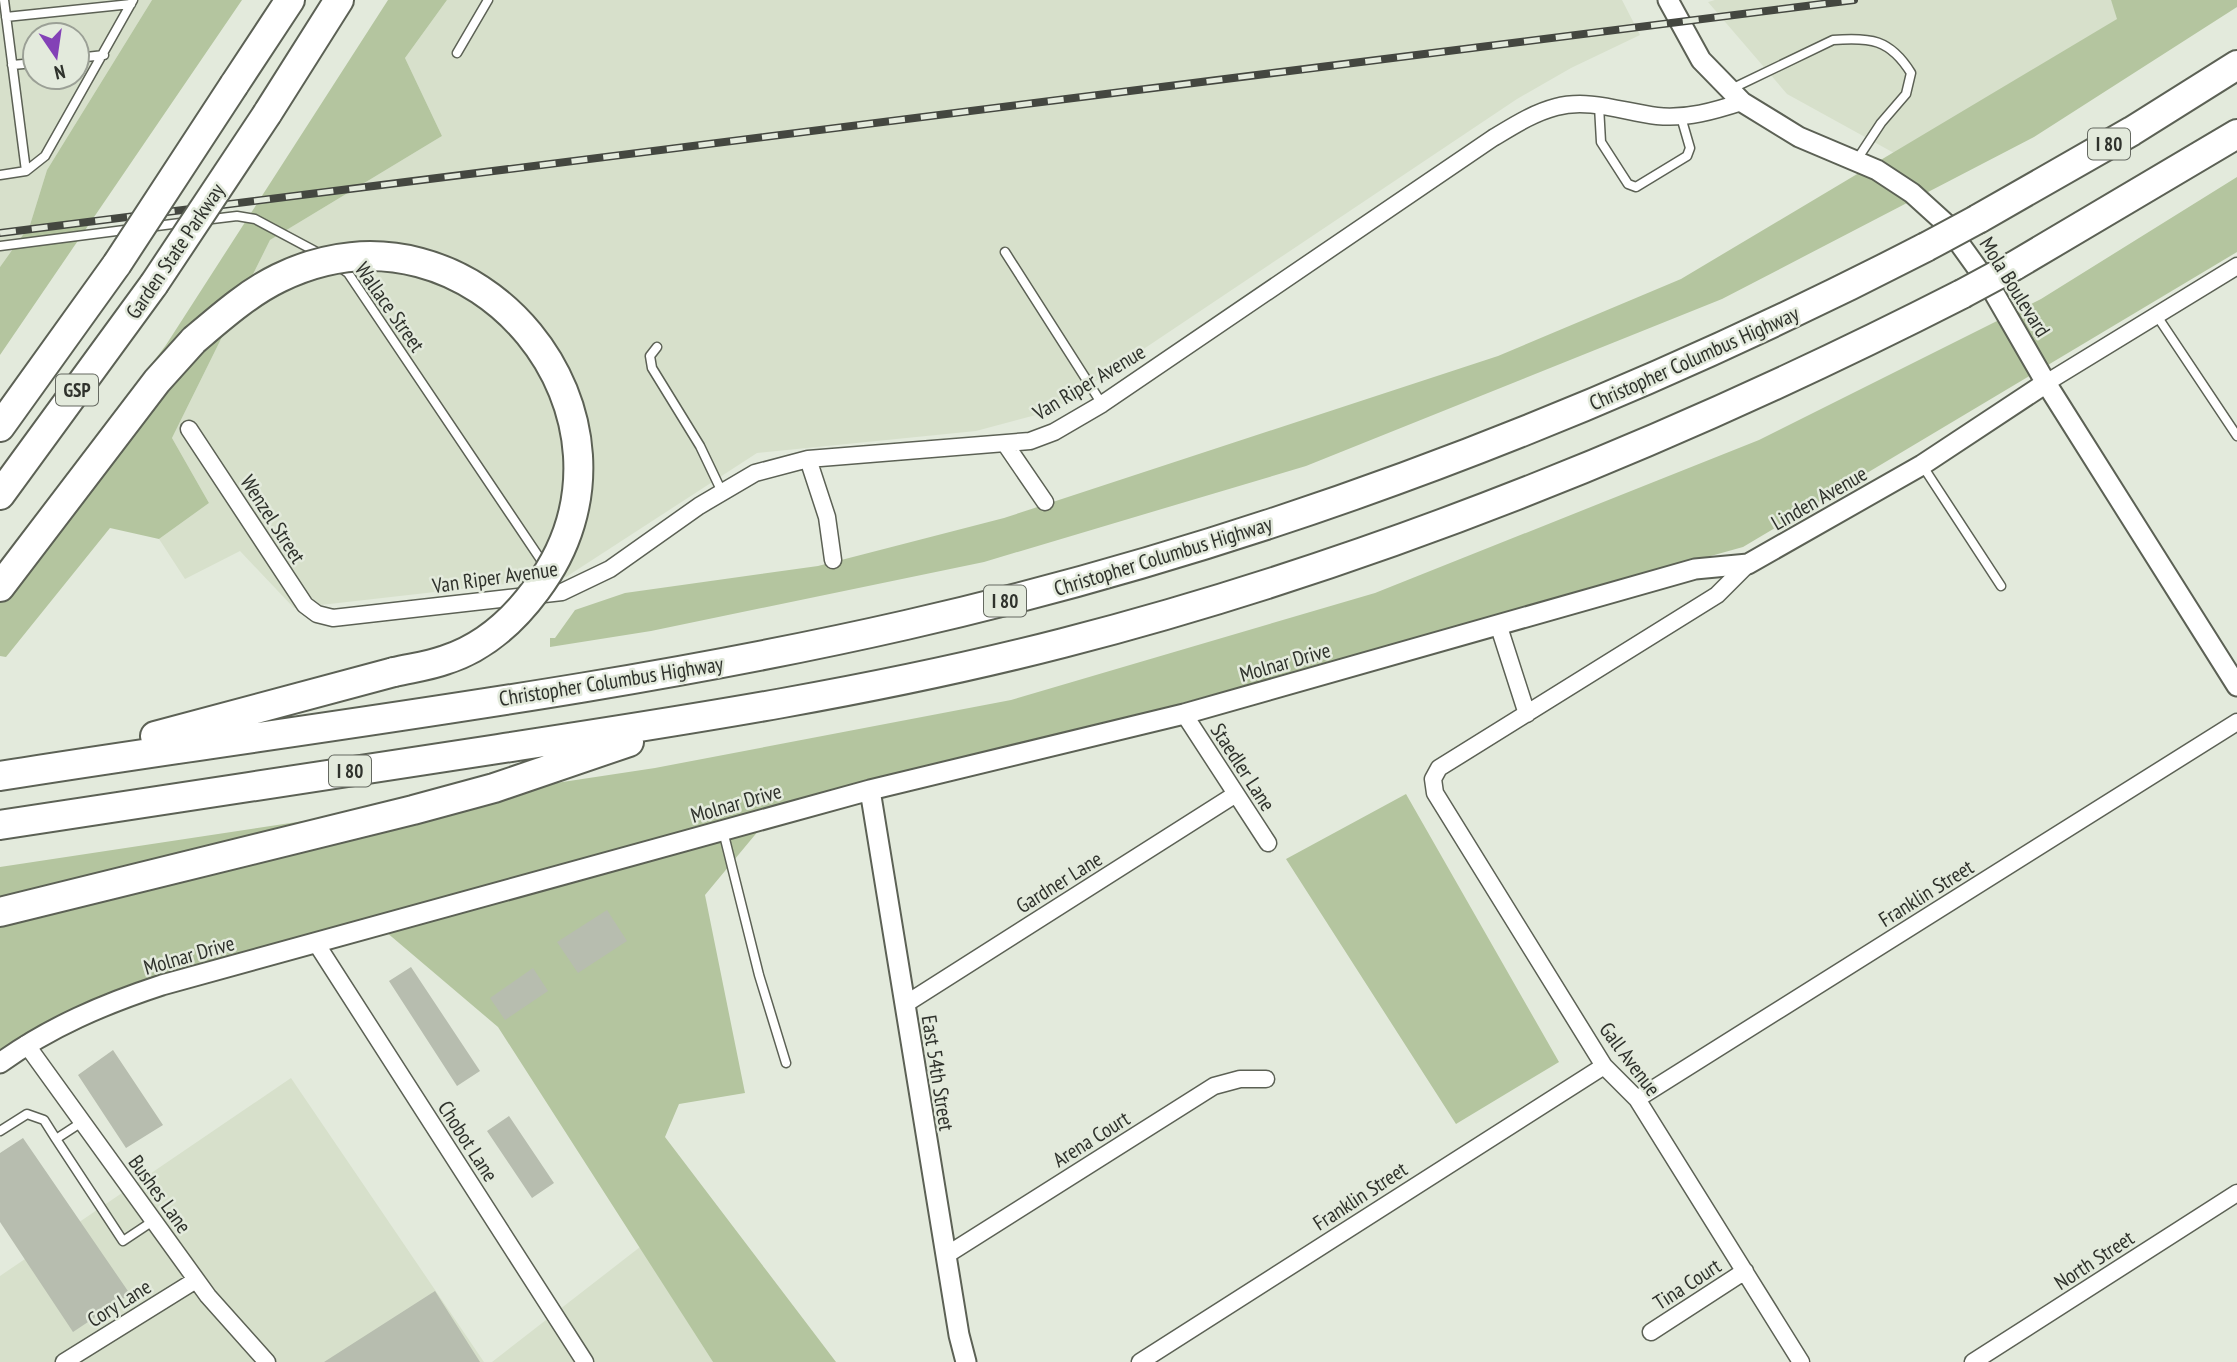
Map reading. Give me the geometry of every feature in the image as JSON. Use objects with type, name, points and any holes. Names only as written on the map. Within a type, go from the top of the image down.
[{"type":"highway","name":"Garden State Parkway","points":[[0,427],[117,264],[290,0]]},
{"type":"highway","name":"Garden State Parkway","points":[[0,495],[154,284],[339,0]]},
{"type":"highway","name":"Christopher Columbus Highway","points":[[0,776],[734,661],[906,625],[1103,575],[1337,502],[1554,421],[1752,333],[1978,219],[2132,131],[2237,65]]},
{"type":"highway","name":"I 80","points":[[0,825],[701,718],[855,690],[1061,643],[1345,559],[1484,510],[1620,456],[1756,396],[2014,266],[2237,134]]},
{"type":"highway","points":[[0,587],[157,381],[194,340],[233,307],[279,278],[327,261],[377,257],[420,263],[469,282],[510,311],[545,353],[567,398],[578,446],[578,494],[566,540],[549,573],[519,612],[487,640],[446,660],[370,676],[31,771]]},
{"type":"highway","points":[[0,912],[241,854],[494,788],[701,718]]},
{"type":"highway","points":[[0,922],[241,854]]},
{"type":"street","name":"Mola Boulevard","points":[[1668,0],[1701,60],[1735,96],[1799,136],[1856,161],[1912,194],[1944,222],[1990,286],[2046,383],[2237,686]]},
{"type":"street","name":"Van Riper Avenue","points":[[333,618],[562,592],[610,569],[722,492],[755,473],[808,459],[1006,445],[1054,432],[1102,404],[1493,138],[1533,114],[1558,106],[1599,106],[1681,117],[1716,111],[1735,96]]},
{"type":"street","name":"Linden Avenue","points":[[1433,779],[1439,768],[1717,594],[1748,564],[1922,465],[2046,383],[2237,266]]},
{"type":"street","name":"Wenzel Street","points":[[189,429],[304,605],[317,614],[333,618]]},
{"type":"street","points":[[1006,445],[1045,502]]},
{"type":"street","points":[[808,459],[827,517],[832,560]]},
{"type":"street","name":"Molnar Drive","points":[[0,1063],[26,1044],[116,1000],[870,790],[1184,714],[1695,569],[1748,564]]},
{"type":"street","points":[[1499,626],[1527,714]]},
{"type":"street","name":"Staedler Lane","points":[[1184,714],[1268,843]]},
{"type":"street","name":"Franklin Street","points":[[1637,1099],[2237,722]]},
{"type":"street","name":"Gall Avenue","points":[[1433,779],[1435,793],[1604,1066],[1637,1099],[1801,1362]]},
{"type":"street","name":"East 54th Street","points":[[870,790],[904,1006],[966,1362]]},
{"type":"street","name":"Gardner Lane","points":[[904,1006],[1236,794]]},
{"type":"street","name":"Chobot Lane","points":[[316,943],[585,1362]]},
{"type":"street","name":"Bushes Lane","points":[[26,1044],[196,1280],[267,1362]]},
{"type":"street","name":"Franklin Street","points":[[1140,1362],[1604,1066]]},
{"type":"street","name":"Arena Court","points":[[946,1256],[1214,1086],[1240,1079],[1266,1079]]},
{"type":"street","name":"North Street","points":[[1973,1362],[2237,1193]]},
{"type":"street","name":"Tina Court","points":[[1651,1332],[1745,1271]]},
{"type":"street","name":"Cory Lane","points":[[64,1362],[196,1280]]},
{"type":"lane","points":[[4,0],[26,172]]},
{"type":"lane","points":[[457,53],[488,0]]},
{"type":"lane","points":[[6,17],[132,2]]},
{"type":"lane","points":[[0,175],[26,172],[45,156],[132,2]]},
{"type":"lane","points":[[1735,96],[1833,40],[1850,39],[1885,44],[1900,56],[1911,73],[1906,94],[1856,161]]},
{"type":"lane","points":[[91,56],[104,55]]},
{"type":"lane","points":[[12,65],[21,64]]},
{"type":"lane","points":[[1599,106],[1601,142],[1628,184],[1636,187],[1687,156],[1690,148],[1681,117]]},
{"type":"lane","name":"Wallace Street","points":[[0,246],[237,216],[255,219],[322,253],[348,273],[562,592]]},
{"type":"lane","points":[[1005,252],[1102,404]]},
{"type":"lane","points":[[2157,316],[2237,436]]},
{"type":"lane","points":[[657,347],[650,356],[652,368],[700,446],[722,492]]},
{"type":"lane","points":[[1922,465],[2000,586]]},
{"type":"lane","points":[[723,831],[759,975],[786,1063]]},
{"type":"lane","points":[[0,1131],[27,1114],[44,1121],[123,1241],[153,1220]]},
{"type":"lane","points":[[57,1139],[82,1122]]},
{"type":"shaded area","points":[[0,0],[152,0],[47,170],[30,225],[0,267]]},
{"type":"shaded area","points":[[447,0],[1622,0],[1640,35],[1571,68],[1517,99],[1051,411],[976,431],[757,453],[566,577],[294,608],[240,551],[185,579],[159,539],[209,503],[172,438],[270,240],[442,136],[405,58]]},
{"type":"shaded area","points":[[2111,0],[2118,19],[1894,153],[1787,94],[1708,2]]},
{"type":"shaded area","points":[[291,1078],[484,1362],[0,1362],[0,1276]]},
{"type":"shaded area","points":[[640,1247],[713,1362],[492,1362]]},
{"type":"green space","points":[[152,0],[242,0],[0,355],[0,267],[30,225],[47,170]]},
{"type":"green space","points":[[388,0],[447,0],[405,58],[442,136],[270,240],[172,438],[209,503],[159,539],[110,528],[6,657],[0,656],[0,563],[166,345]]},
{"type":"green space","points":[[2111,0],[2237,0],[2237,7],[2034,137],[1722,299],[1306,466],[984,562],[651,631],[550,647],[550,638],[555,638],[575,610],[625,593],[818,566],[1004,518],[1498,356],[1681,279],[2117,19]]},
{"type":"green space","points":[[2237,177],[2237,252],[1743,547],[769,818],[705,895],[745,1093],[679,1104],[665,1137],[836,1362],[713,1362],[498,1027],[379,926],[184,980],[0,1067],[0,867],[655,768],[1011,700],[1375,593],[1759,440],[2041,299]]},
{"type":"green space","points":[[1406,794],[1559,1062],[1456,1124],[1286,859]]},
{"type":"building","points":[[607,910],[627,941],[578,973],[557,942]]},
{"type":"building","points":[[411,967],[480,1071],[457,1086],[389,981]]},
{"type":"building","points":[[533,968],[548,991],[505,1020],[490,998]]},
{"type":"building","points":[[113,1050],[163,1125],[126,1148],[78,1075]]},
{"type":"building","points":[[509,1116],[554,1183],[532,1198],[487,1131]]},
{"type":"building","points":[[23,1138],[130,1294],[73,1332],[0,1222],[0,1153]]},
{"type":"building","points":[[435,1291],[480,1362],[324,1362]]},
{"type":"railway","points":[[0,233],[1854,0]]}]
